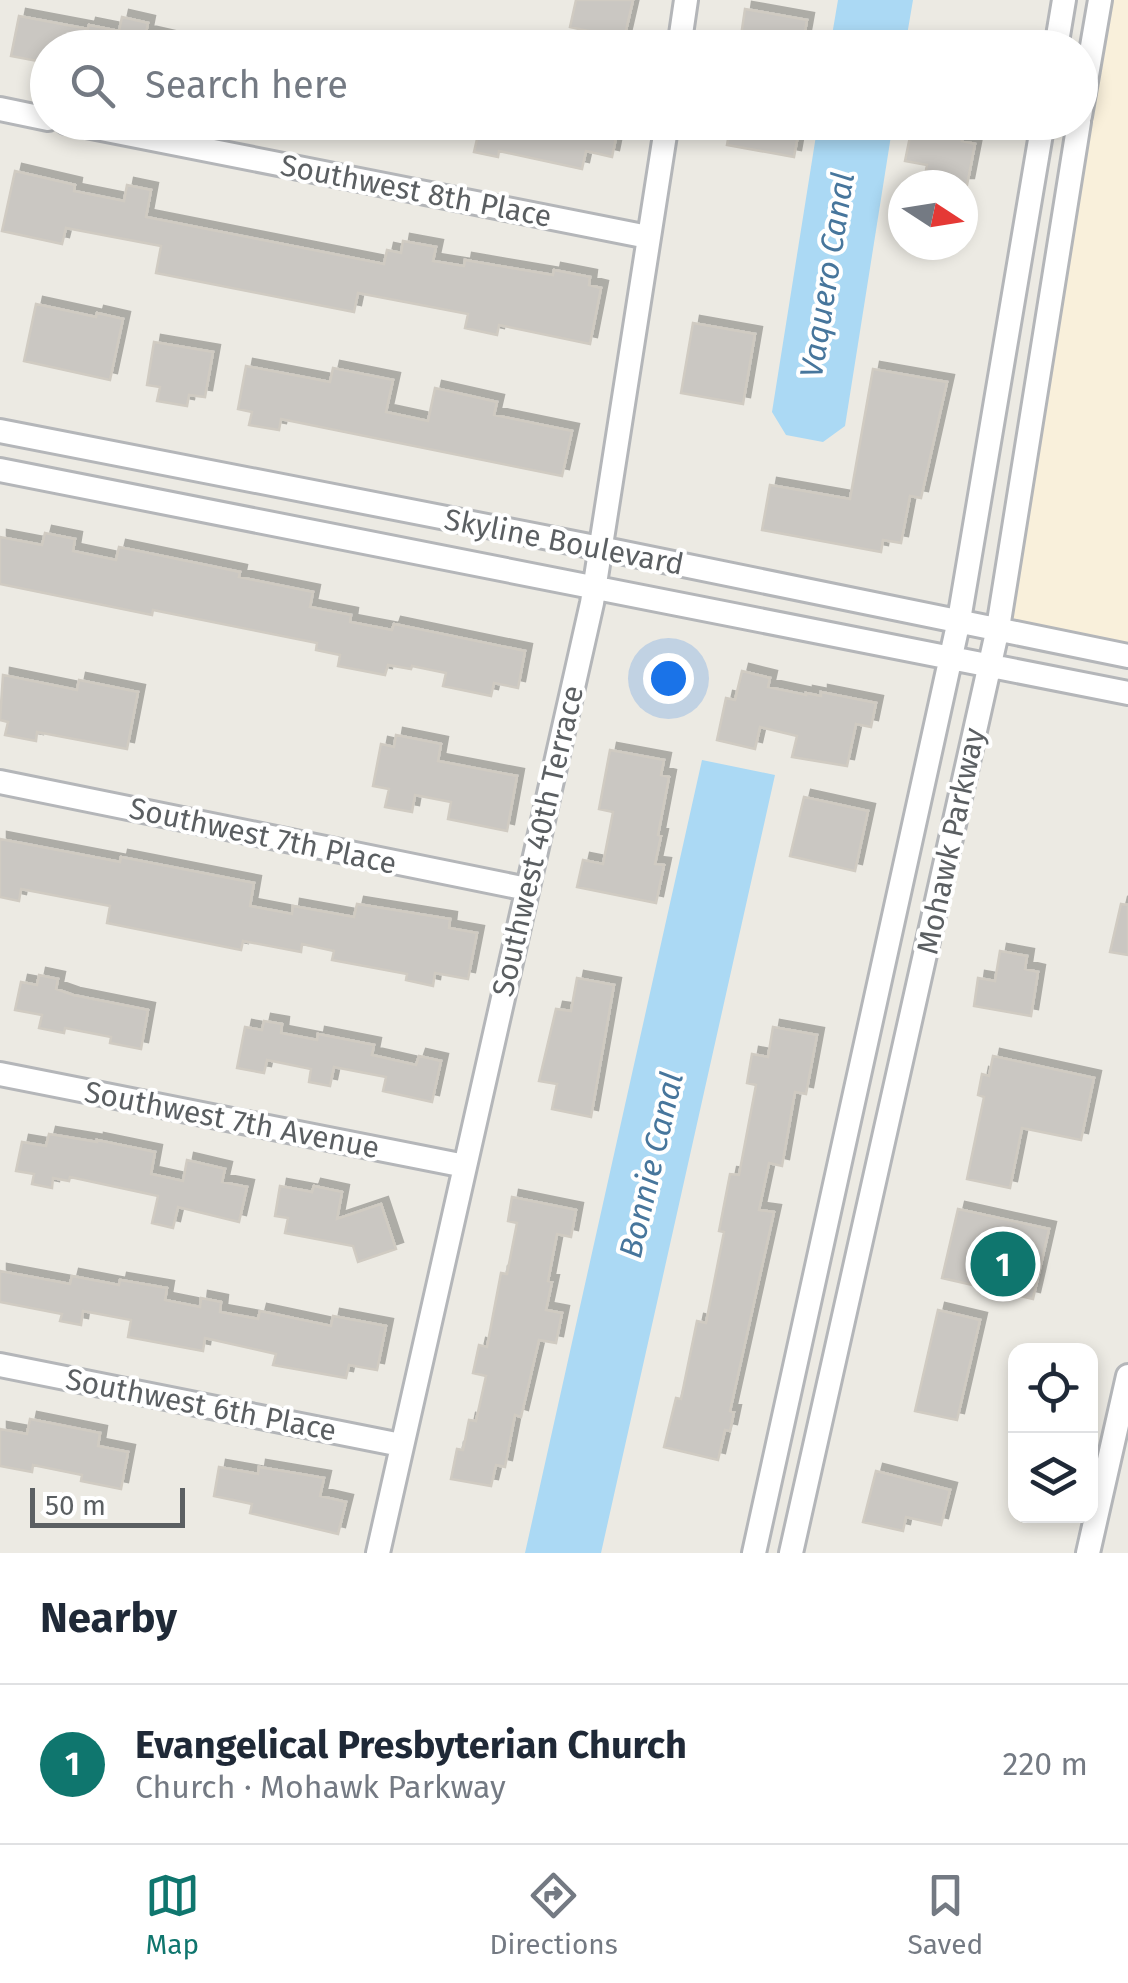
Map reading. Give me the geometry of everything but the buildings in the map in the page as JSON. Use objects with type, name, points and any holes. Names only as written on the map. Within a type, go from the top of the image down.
[{"type":"street","points":[[682,30],[686,0]]},
{"type":"street","points":[[1059,30],[1064,0]]},
{"type":"street","name":"Mohawk Parkway","points":[[1095,30],[1100,0]]},
{"type":"street","points":[[0,109],[30,115]]},
{"type":"street","name":"Southwest 8th Place","points":[[157,140],[648,237]]},
{"type":"street","name":"Southwest 40th Terrace","points":[[378,1553],[595,589],[664,140]]},
{"type":"street","name":"Mohawk Parkway","points":[[754,1553],[959,620],[1041,140]]},
{"type":"street","name":"Mohawk Parkway","points":[[791,1553],[998,628],[1077,140]]},
{"type":"street","name":"Skyline Boulevard","points":[[0,432],[600,548],[1128,656]]},
{"type":"street","name":"Skyline Boulevard","points":[[0,470],[1128,693]]},
{"type":"street","name":"Southwest 7th Place","points":[[0,782],[526,889]]},
{"type":"street","name":"Southwest 7th Avenue","points":[[0,1074],[465,1166]]},
{"type":"street","name":"Southwest 6th Place","points":[[0,1365],[402,1445]]},
{"type":"street","points":[[1088,1553],[1128,1376]]},
{"type":"shaded area","points":[[1112,0],[1128,0],[1128,645],[1012,620],[1089,140],[1098,140],[1098,87]]},
{"type":"water","points":[[838,0],[913,0],[908,30],[833,30]]},
{"type":"water","name":"Vaquero Canal","points":[[815,140],[890,140],[845,426],[823,442],[786,435],[772,412]]},
{"type":"water","name":"Bonnie Canal","points":[[702,760],[775,775],[601,1553],[525,1553]]},
{"type":"place","name":"Evangelical Presbyterian Church","points":[[1003,1264]]}]
